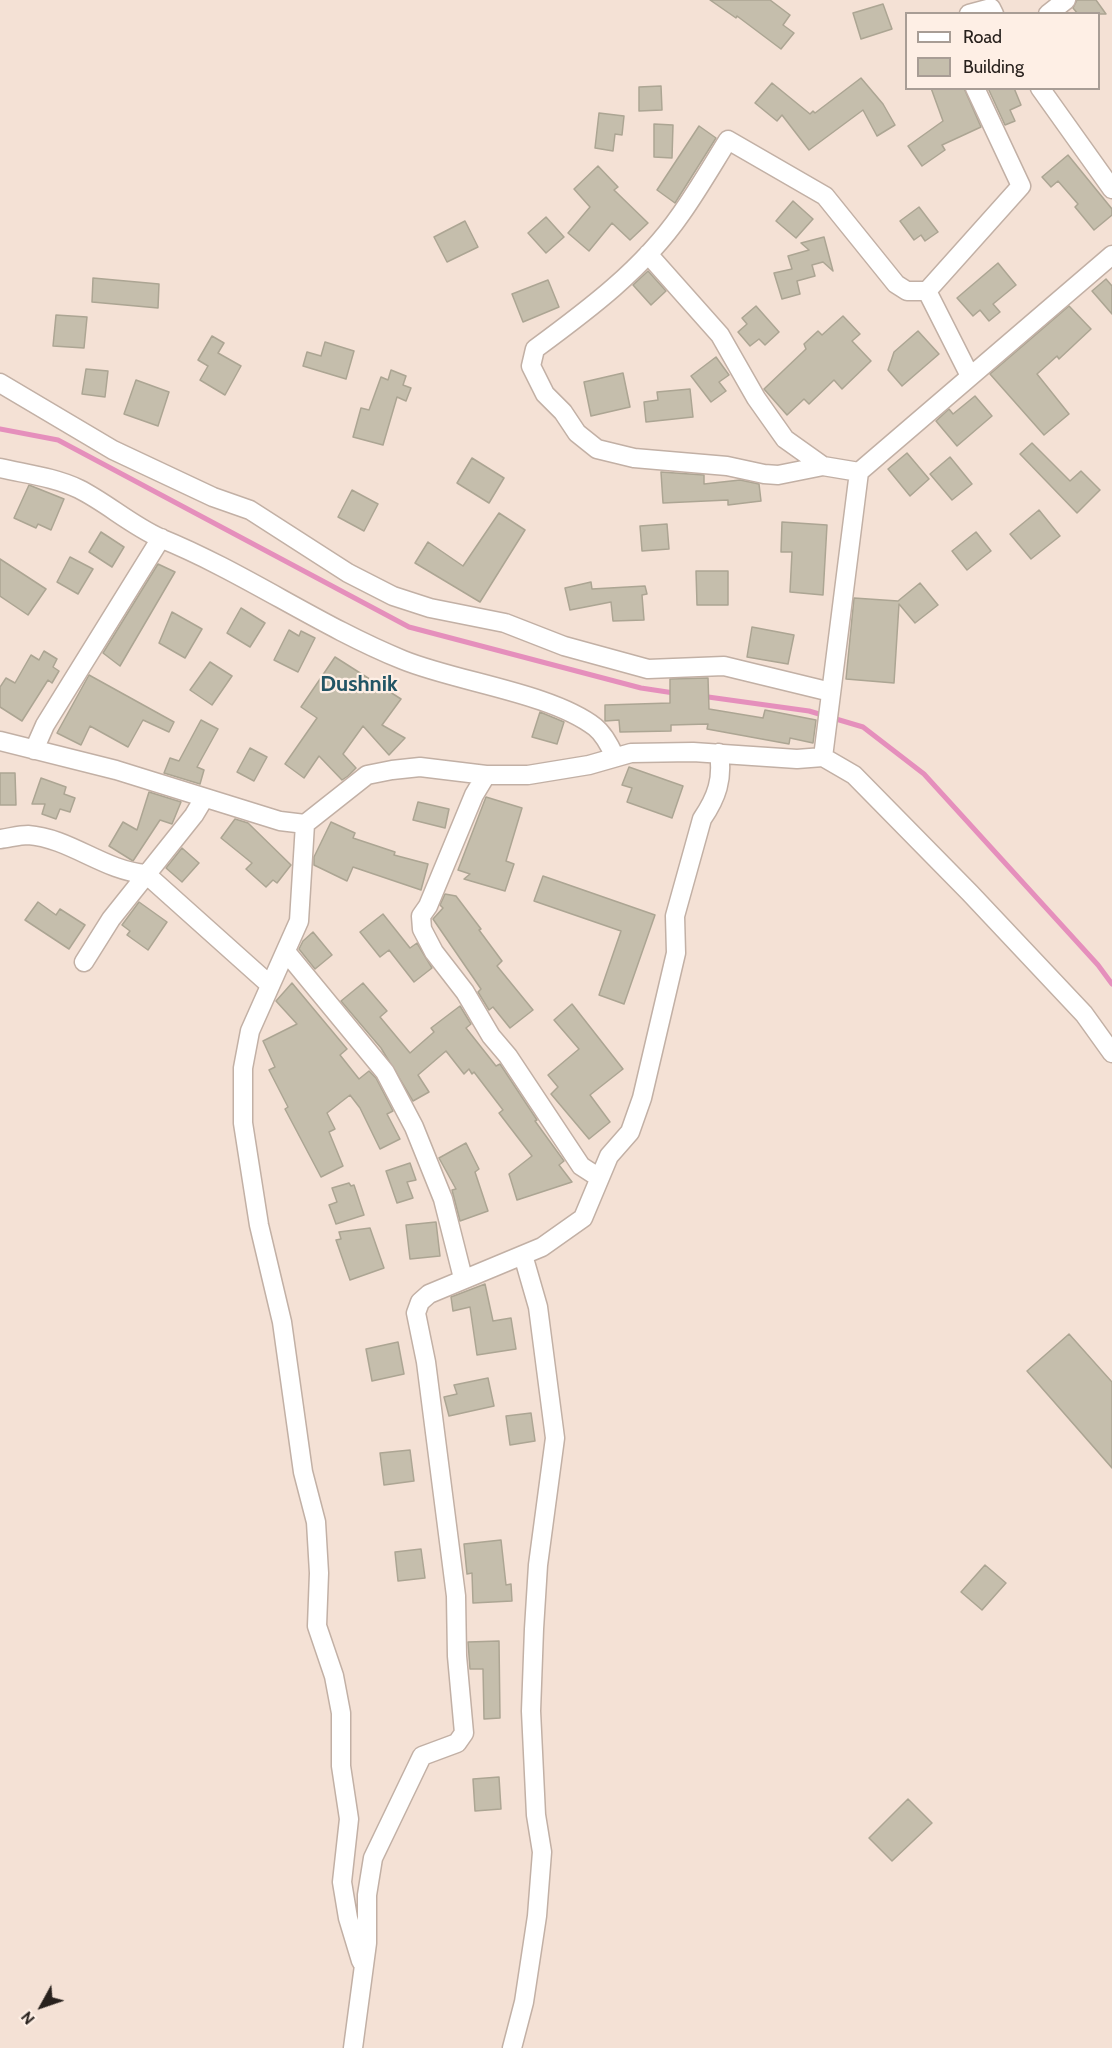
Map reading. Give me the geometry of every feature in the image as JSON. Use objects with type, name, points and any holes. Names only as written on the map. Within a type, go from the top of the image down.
[{"type":"street","points":[[1051,12],[1066,0]]},
{"type":"street","points":[[974,12],[993,7]]},
{"type":"street","points":[[859,472],[822,466],[778,475],[727,466],[634,458],[597,449],[577,434],[563,412],[544,394],[531,366],[535,349],[590,309],[648,254],[681,215],[728,140],[825,196],[896,284],[906,291],[927,291],[1021,186],[976,90]]},
{"type":"street","points":[[1041,90],[1112,189]]},
{"type":"street","points":[[648,254],[720,335],[756,398],[785,439],[822,466]]},
{"type":"street","points":[[823,757],[859,472],[1112,255]]},
{"type":"street","points":[[927,291],[970,376]]},
{"type":"street","points":[[0,383],[113,450],[213,497],[250,510],[348,573],[404,600],[505,623],[564,645],[648,669],[724,666],[830,698]]},
{"type":"street","points":[[0,468],[68,484],[160,538],[202,556],[322,622],[404,660],[561,709],[595,727],[610,745],[615,757]]},
{"type":"street","points":[[34,750],[45,725],[160,538]]},
{"type":"street","points":[[0,741],[116,770],[203,800],[280,822],[305,824],[366,775],[420,767],[486,775],[528,775],[589,765],[615,757],[683,752],[797,759],[823,757],[855,775],[962,884],[1084,1014],[1112,1053]]},
{"type":"street","points":[[353,2048],[368,1931],[368,1895],[378,1845],[422,1756],[457,1743],[464,1733],[457,1656],[456,1596],[426,1362],[416,1313],[420,1302],[429,1294],[542,1247],[583,1218],[598,1177],[616,1145],[630,1132],[642,1098],[676,953],[675,916],[702,819],[719,787],[722,775],[719,753]]},
{"type":"street","points":[[486,775],[420,916],[422,929],[434,952],[465,992],[491,1036],[508,1056],[581,1166],[598,1177]]},
{"type":"street","points":[[84,962],[111,919],[194,815],[203,800]]},
{"type":"street","points":[[305,824],[302,908],[287,953],[270,985],[248,1037],[243,1068],[243,1123],[260,1225],[282,1322],[303,1472],[316,1522],[319,1573],[317,1620],[321,1640],[334,1676],[341,1713],[341,1766],[350,1831],[342,1882],[348,1918],[362,1966]]},
{"type":"street","points":[[0,839],[27,835],[63,844],[125,872],[146,874],[270,985]]},
{"type":"street","points":[[287,953],[385,1072],[414,1127],[443,1199],[463,1278]]},
{"type":"street","points":[[512,2048],[524,2002],[537,1916],[542,1852],[536,1815],[531,1711],[538,1565],[555,1438],[538,1307],[523,1255]]},
{"type":"building","points":[[710,0],[770,0],[790,15],[783,25],[794,33],[781,49],[737,16],[736,18]]},
{"type":"building","points":[[1077,0],[1096,0],[1106,14],[1076,12],[1073,8]]},
{"type":"building","points":[[883,4],[892,29],[861,39],[853,13]]},
{"type":"building","points":[[861,78],[883,104],[895,125],[877,136],[863,110],[809,150],[782,115],[777,121],[755,103],[772,83],[810,114],[813,111],[815,113]]},
{"type":"building","points":[[661,86],[662,110],[639,111],[639,87]]},
{"type":"building","points":[[932,90],[965,90],[981,127],[942,145],[945,150],[922,166],[908,146],[943,121]]},
{"type":"building","points":[[989,90],[1015,90],[1021,105],[1010,110],[1015,121],[1005,125]]},
{"type":"building","points":[[599,113],[624,116],[622,135],[615,134],[613,151],[595,148]]},
{"type":"building","points":[[654,124],[673,125],[672,158],[654,157]]},
{"type":"building","points":[[699,126],[716,138],[675,203],[657,190]]},
{"type":"building","points":[[1068,155],[1112,209],[1112,215],[1094,230],[1075,207],[1078,204],[1058,181],[1051,187],[1042,177]]},
{"type":"building","points":[[598,166],[618,187],[614,190],[648,223],[630,240],[612,223],[589,251],[568,233],[590,207],[574,189]]},
{"type":"building","points":[[793,201],[813,219],[796,238],[776,221]]},
{"type":"building","points":[[919,207],[938,232],[925,241],[921,235],[914,240],[900,221]]},
{"type":"building","points":[[546,217],[564,237],[546,253],[528,233]]},
{"type":"building","points":[[465,221],[478,247],[447,262],[434,237]]},
{"type":"building","points":[[824,237],[833,271],[823,262],[812,265],[815,276],[797,281],[800,294],[782,299],[774,273],[792,269],[788,256],[809,250],[801,243]]},
{"type":"building","points":[[998,263],[1016,285],[993,304],[1000,312],[989,321],[980,310],[973,316],[957,298]]},
{"type":"building","points":[[648,271],[666,291],[651,305],[633,285]]},
{"type":"building","points":[[93,278],[159,284],[158,308],[92,302]]},
{"type":"building","points":[[1106,279],[1112,286],[1112,314],[1092,291]]},
{"type":"building","points":[[548,280],[559,307],[523,322],[512,294]]},
{"type":"building","points":[[756,306],[779,332],[765,345],[759,339],[750,346],[738,332],[747,324],[742,318]]},
{"type":"building","points":[[1069,306],[1091,329],[1059,359],[1057,356],[1037,374],[1069,414],[1044,435],[990,374]]},
{"type":"building","points":[[56,315],[87,317],[84,348],[53,346]]},
{"type":"building","points":[[843,316],[860,334],[852,341],[871,361],[842,389],[834,380],[809,404],[804,399],[787,415],[764,389],[806,349],[804,344],[818,331],[822,335]]},
{"type":"building","points":[[918,331],[939,354],[902,386],[888,370],[894,352]]},
{"type":"building","points":[[212,336],[224,343],[218,353],[241,366],[225,395],[200,380],[208,366],[198,360]]},
{"type":"building","points":[[325,342],[354,351],[346,379],[303,366],[307,352],[321,356]]},
{"type":"building","points":[[716,357],[729,375],[719,382],[726,391],[711,402],[691,376]]},
{"type":"building","points":[[86,369],[108,371],[105,397],[82,394]]},
{"type":"building","points":[[391,370],[406,376],[403,385],[411,388],[406,401],[397,397],[383,445],[353,437],[361,408],[369,410],[381,377],[388,380]]},
{"type":"building","points":[[623,373],[630,407],[591,416],[584,382]]},
{"type":"building","points":[[136,380],[169,392],[158,426],[124,414]]},
{"type":"building","points":[[690,389],[693,417],[646,422],[644,402],[658,400],[657,392]]},
{"type":"building","points":[[975,396],[992,416],[957,446],[936,421],[949,409],[953,414]]},
{"type":"building","points":[[1032,443],[1070,481],[1081,471],[1100,490],[1077,513],[1020,454]]},
{"type":"building","points":[[907,453],[929,479],[910,496],[888,469]]},
{"type":"building","points":[[950,457],[972,484],[952,500],[930,474]]},
{"type":"building","points":[[472,458],[504,478],[489,503],[457,483]]},
{"type":"building","points":[[661,472],[704,475],[704,484],[740,480],[759,484],[761,501],[728,505],[728,500],[663,503]]},
{"type":"building","points":[[29,485],[64,499],[51,530],[38,524],[36,528],[14,518]]},
{"type":"building","points":[[352,490],[378,504],[364,531],[338,517]]},
{"type":"building","points":[[1039,510],[1060,536],[1031,559],[1010,534]]},
{"type":"building","points":[[499,513],[525,530],[480,602],[415,563],[428,542],[463,566]]},
{"type":"building","points":[[782,522],[827,525],[823,595],[790,592],[792,552],[781,552]]},
{"type":"building","points":[[667,524],[669,549],[642,551],[640,526]]},
{"type":"building","points":[[101,532],[124,547],[112,567],[89,552]]},
{"type":"building","points":[[976,532],[991,551],[967,570],[952,551]]},
{"type":"building","points":[[70,557],[93,569],[78,594],[57,582]]},
{"type":"building","points":[[0,559],[46,589],[28,615],[0,596]]},
{"type":"building","points":[[158,564],[175,572],[120,666],[103,653]]},
{"type":"building","points":[[696,571],[728,571],[728,605],[697,605]]},
{"type":"building","points":[[591,582],[592,589],[645,586],[647,594],[642,595],[644,620],[613,621],[611,602],[570,610],[565,588]]},
{"type":"building","points":[[920,583],[938,605],[915,623],[899,604],[894,683],[846,679],[854,598],[898,601]]},
{"type":"building","points":[[241,608],[265,623],[250,647],[227,633]]},
{"type":"building","points":[[172,612],[202,629],[185,658],[159,643]]},
{"type":"building","points":[[752,627],[794,635],[788,664],[747,657]]},
{"type":"building","points":[[289,630],[299,636],[301,631],[315,638],[298,672],[274,660]]},
{"type":"building","points":[[44,651],[57,659],[53,667],[59,671],[52,683],[48,680],[22,721],[0,707],[0,687],[6,678],[15,683],[31,655],[39,660]]},
{"type":"building","points":[[335,657],[401,699],[382,725],[405,738],[389,755],[363,726],[343,754],[356,768],[348,776],[342,780],[319,756],[304,778],[285,764],[317,718],[301,707]]},
{"type":"building","points":[[210,662],[232,676],[212,705],[190,690]]},
{"type":"building","points":[[89,675],[174,722],[169,732],[143,720],[128,747],[90,726],[81,745],[57,733]]},
{"type":"building","points":[[708,678],[709,709],[763,718],[765,710],[816,720],[813,743],[790,738],[789,744],[707,729],[708,724],[671,725],[671,731],[620,732],[619,720],[605,721],[605,705],[670,703],[670,679]]},
{"type":"building","points":[[540,712],[564,722],[557,744],[532,737]]},
{"type":"building","points":[[201,720],[218,729],[197,767],[204,770],[200,784],[164,773],[170,758],[179,761]]},
{"type":"building","points":[[250,748],[267,757],[254,781],[237,772]]},
{"type":"building","points":[[629,767],[683,786],[672,818],[627,802],[632,788],[622,785]]},
{"type":"building","points":[[0,773],[15,773],[16,805],[0,805]]},
{"type":"building","points":[[41,778],[66,787],[64,794],[75,798],[70,812],[60,809],[56,819],[42,814],[45,804],[32,804]]},
{"type":"building","points":[[149,792],[181,802],[172,824],[160,820],[133,861],[109,846],[123,822],[137,830]]},
{"type":"building","points":[[486,797],[522,808],[506,861],[514,864],[505,891],[464,879],[470,874],[458,870]]},
{"type":"building","points":[[418,802],[449,809],[445,828],[413,820]]},
{"type":"building","points":[[235,819],[248,823],[291,865],[277,883],[273,880],[266,887],[246,869],[252,863],[221,838]]},
{"type":"building","points":[[331,822],[355,833],[353,838],[395,852],[394,855],[428,864],[421,890],[353,867],[347,881],[314,865],[314,857]]},
{"type":"building","points":[[182,848],[199,863],[182,882],[166,868]]},
{"type":"building","points":[[543,876],[655,915],[624,1004],[599,995],[621,931],[534,901]]},
{"type":"building","points":[[445,894],[456,896],[502,961],[497,966],[533,1010],[510,1028],[493,1007],[489,1010],[478,992],[481,989],[433,919],[443,908],[440,905]]},
{"type":"building","points":[[38,902],[56,915],[60,909],[85,925],[69,949],[25,920]]},
{"type":"building","points":[[139,902],[167,922],[148,950],[127,935],[130,931],[122,925]]},
{"type":"building","points":[[383,914],[410,948],[417,943],[432,968],[414,982],[389,950],[380,957],[360,932]]},
{"type":"building","points":[[313,932],[332,955],[315,969],[299,949],[303,941]]},
{"type":"building","points":[[292,983],[347,1049],[340,1055],[359,1079],[369,1071],[376,1078],[393,1111],[387,1114],[400,1139],[380,1149],[360,1108],[350,1095],[327,1113],[335,1129],[329,1132],[343,1166],[321,1177],[285,1109],[288,1107],[269,1070],[275,1067],[263,1041],[297,1024],[276,1001]]},
{"type":"building","points":[[363,983],[387,1011],[380,1017],[410,1053],[434,1032],[431,1028],[460,1006],[471,1024],[466,1028],[496,1066],[500,1064],[537,1120],[535,1121],[564,1161],[559,1165],[572,1182],[517,1200],[509,1174],[532,1156],[499,1113],[503,1110],[474,1072],[472,1074],[469,1069],[464,1074],[446,1051],[418,1075],[429,1092],[413,1101],[381,1048],[341,1001]]},
{"type":"building","points":[[572,1004],[623,1069],[590,1095],[610,1122],[589,1139],[551,1094],[558,1087],[548,1075],[579,1049],[554,1020]]},
{"type":"building","points":[[466,1143],[479,1169],[475,1172],[488,1211],[460,1221],[452,1190],[456,1189],[439,1158]]},
{"type":"building","points":[[410,1163],[416,1180],[407,1182],[413,1198],[397,1203],[386,1171]]},
{"type":"building","points":[[349,1183],[351,1186],[354,1185],[364,1215],[336,1224],[329,1205],[337,1202],[332,1188]]},
{"type":"building","points":[[436,1222],[440,1256],[410,1259],[406,1225]]},
{"type":"building","points":[[370,1228],[384,1268],[350,1280],[336,1240],[341,1239],[339,1232]]},
{"type":"building","points":[[485,1284],[493,1321],[511,1318],[516,1349],[477,1355],[470,1307],[453,1311],[451,1297]]},
{"type":"building","points":[[1069,1334],[1112,1382],[1112,1468],[1027,1371]]},
{"type":"building","points":[[398,1342],[404,1374],[372,1381],[366,1349]]},
{"type":"building","points":[[488,1378],[494,1406],[449,1416],[444,1397],[457,1394],[454,1385]]},
{"type":"building","points":[[531,1413],[535,1441],[510,1445],[506,1416]]},
{"type":"building","points":[[410,1450],[414,1481],[384,1485],[380,1453]]},
{"type":"building","points":[[501,1540],[506,1585],[511,1584],[512,1601],[473,1603],[472,1573],[467,1574],[464,1544]]},
{"type":"building","points":[[421,1549],[425,1578],[398,1581],[395,1552]]},
{"type":"building","points":[[985,1565],[1006,1583],[982,1610],[961,1592]]},
{"type":"building","points":[[499,1641],[500,1718],[484,1719],[483,1669],[470,1669],[468,1642]]},
{"type":"building","points":[[499,1777],[501,1809],[475,1811],[473,1779]]},
{"type":"building","points":[[908,1799],[932,1823],[892,1861],[869,1838]]},
{"type":"waterway","points":[[0,429],[58,440],[409,627],[641,688],[674,693]]},
{"type":"waterway","points":[[701,696],[809,711],[863,727],[924,774],[1098,965],[1112,984]]},
{"type":"district","name":"Dushnik","points":[[359,685]]}]
